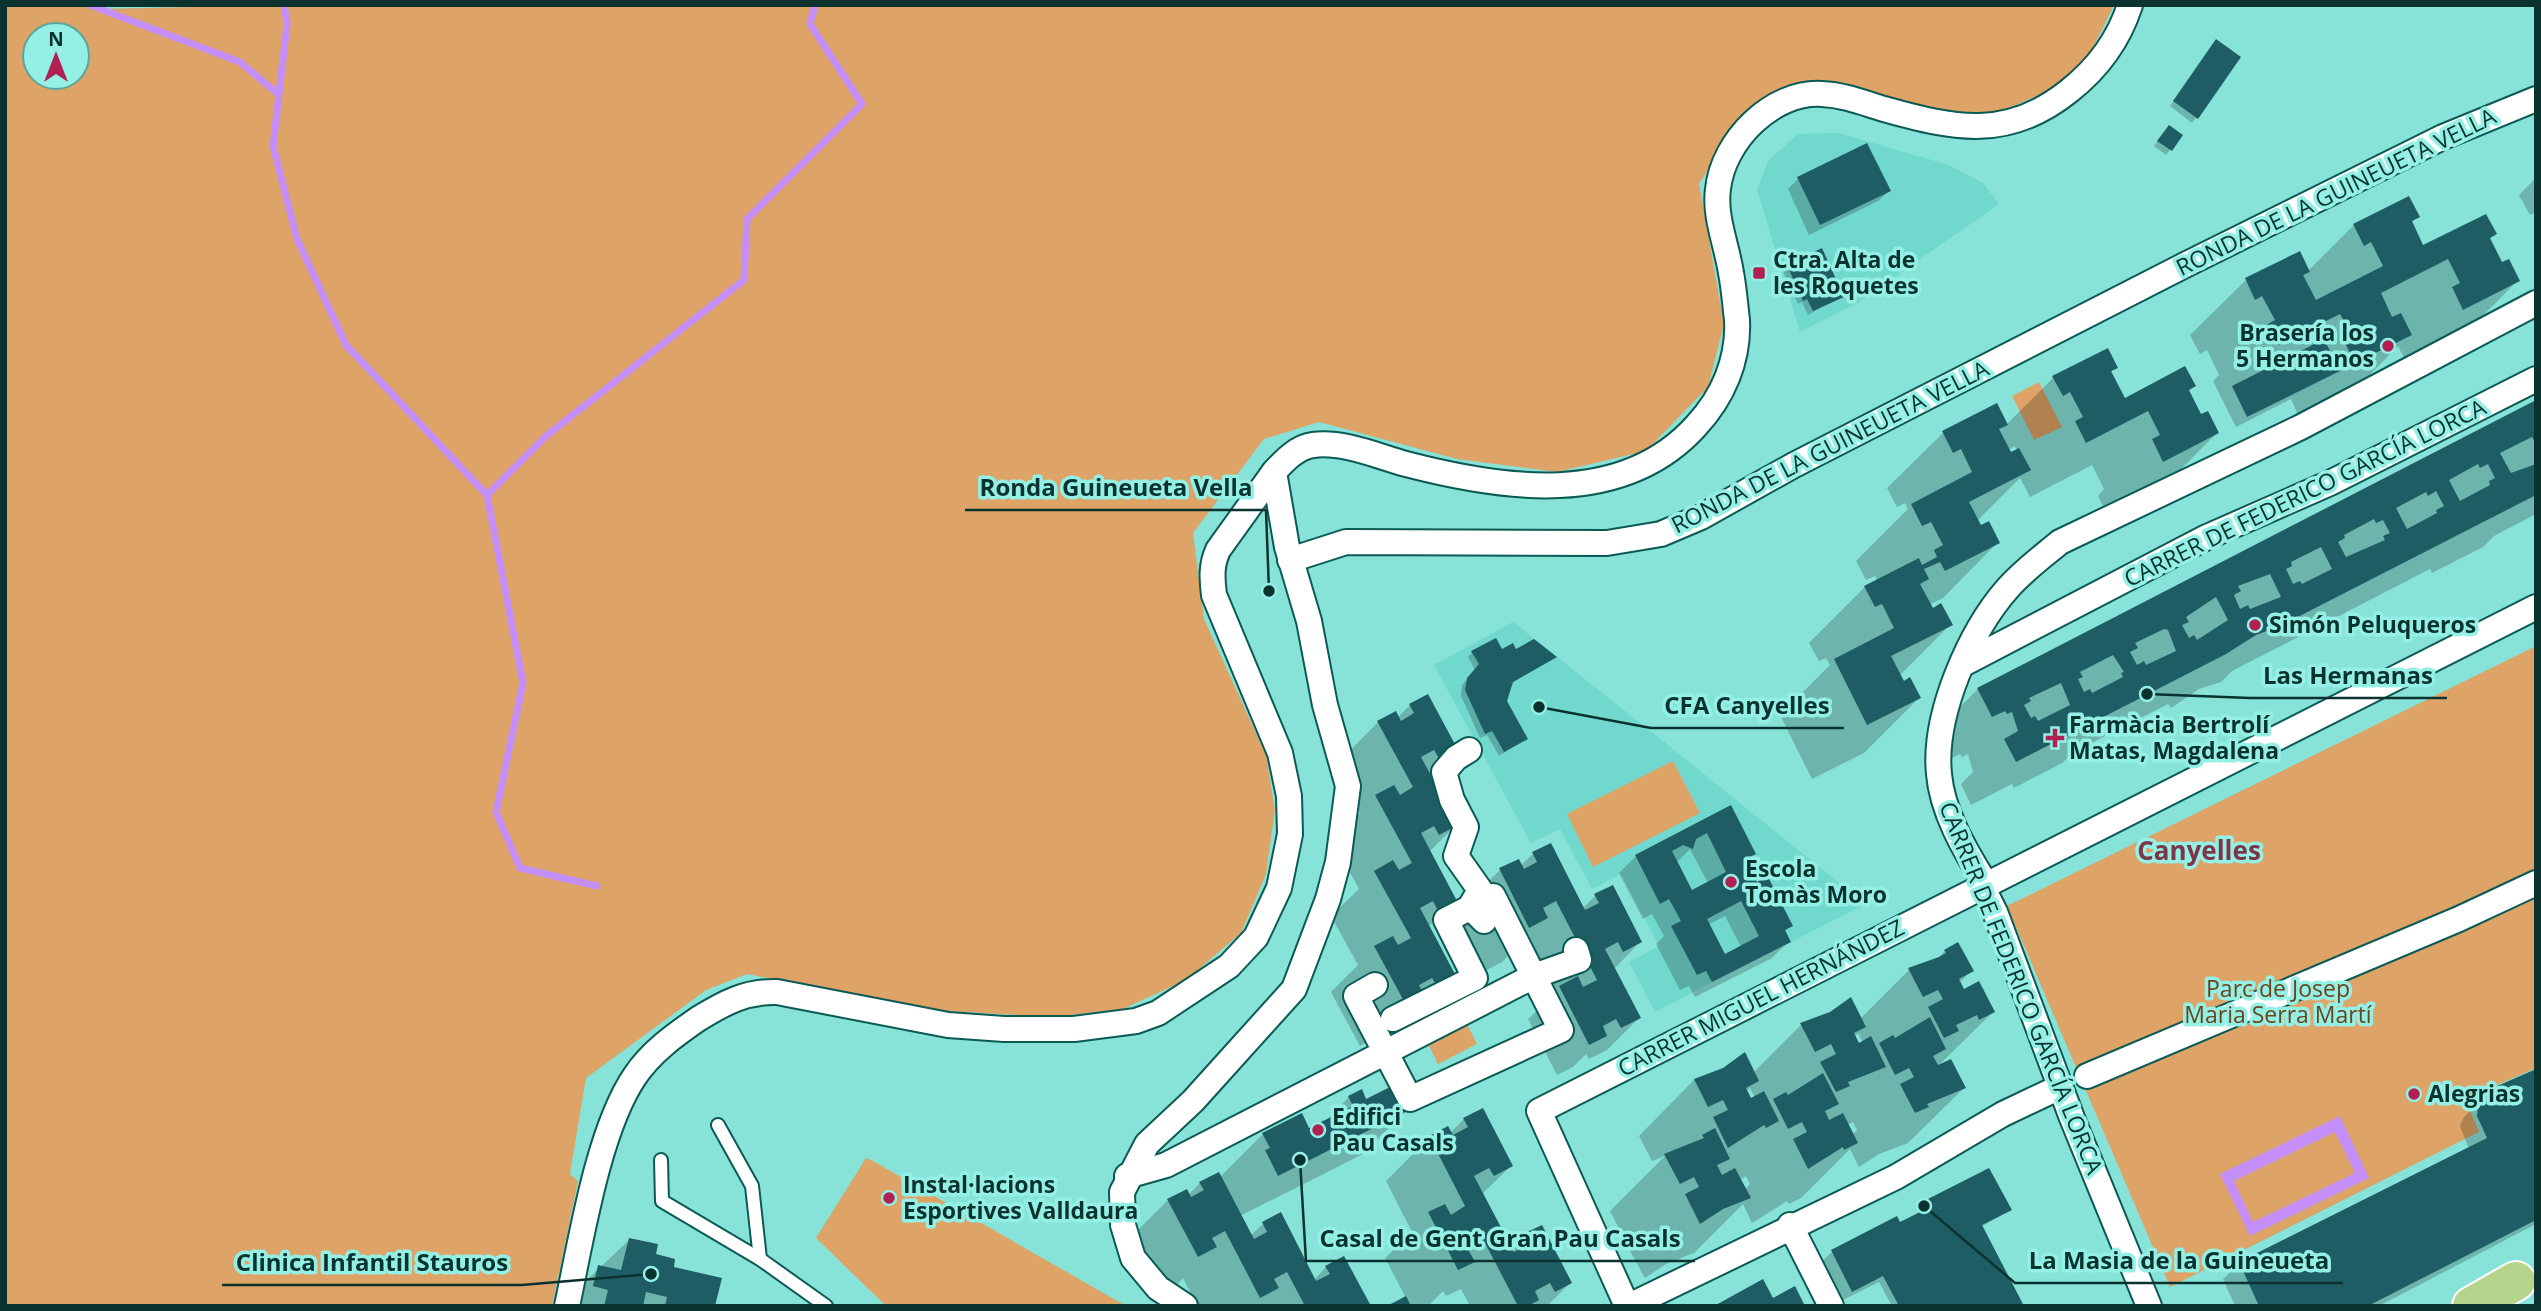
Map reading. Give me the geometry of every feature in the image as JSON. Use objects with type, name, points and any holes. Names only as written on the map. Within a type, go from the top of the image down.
[{"type":"highway","points":[[2472,1306],[2516,1281]]},
{"type":"street","points":[[567,1306],[593,1191],[625,1093],[658,1049],[732,999],[758,992],[777,992],[921,1021],[1004,1029],[1110,1026],[1158,1013],[1207,982],[1245,951],[1268,915],[1279,888],[1290,834],[1289,796],[1280,753],[1214,595],[1213,561],[1283,462],[1312,445],[1341,447],[1468,477],[1529,486],[1597,481],[1654,462],[1702,421],[1724,385],[1736,352],[1737,320],[1717,192],[1726,159],[1743,132],[1757,119],[1790,100],[1819,93],[1962,127],[2020,121],[2057,100],[2095,67],[2107,51],[2130,5]]},
{"type":"street","name":"RONDA DE LA GUINEUETA VELLA","points":[[1290,560],[1346,542],[1607,543],[1643,538],[1678,528],[1794,465],[2163,276],[2443,137],[2536,99]]},
{"type":"street","name":"CARRER DE FEDERICO GARCÍA LORCA","points":[[2149,1306],[2060,1087],[1995,912],[1982,886],[1984,881],[1955,829],[1939,774],[1943,722],[1963,664],[1982,622],[2007,590],[2029,566],[2060,542],[2277,440],[2536,303]]},
{"type":"street","name":"CARRER DE FEDERICO GARCÍA LORCA","points":[[1963,664],[2207,537],[2330,483],[2536,379]]},
{"type":"street","points":[[1185,1306],[1158,1287],[1133,1258],[1121,1210],[1127,1176],[1147,1143],[1193,1101],[1294,989],[1328,899],[1338,862],[1348,786],[1325,705],[1309,621],[1290,560],[1275,472]]},
{"type":"street","name":"CARRER MIGUEL HERNÁNDEZ","points":[[1628,1306],[1539,1111],[2536,607]]},
{"type":"street","points":[[1375,985],[1356,996],[1382,1055],[1410,1099],[1561,1030],[1534,976],[1485,913],[1480,890],[1456,856],[1466,827],[1452,800],[1444,772],[1469,750]]},
{"type":"street","points":[[2087,1076],[2459,919],[2536,883]]},
{"type":"street","points":[[1392,1019],[1475,978],[1446,920],[1509,909],[1531,935]]},
{"type":"street","points":[[1127,1176],[1166,1165],[1534,976],[1579,960],[1576,950]]},
{"type":"street","points":[[1628,1306],[1790,1225],[1896,1177],[2003,1114],[2060,1087]]},
{"type":"street","points":[[1790,1225],[1831,1306]]},
{"type":"lane","points":[[718,1125],[752,1186],[760,1259]]},
{"type":"lane","points":[[661,1160],[662,1201],[760,1259],[826,1306]]},
{"type":"shaded area","points":[[1838,133],[1949,165],[1983,183],[1999,204],[1859,302],[1800,332],[1757,190],[1768,161],[1798,134]]},
{"type":"shaded area","name":"Escola Tomàs Moro","points":[[1513,622],[1865,904],[1655,1012],[1629,962],[1659,946],[1621,874],[1592,889],[1560,829],[1531,843],[1434,665]]},
{"type":"shaded area","points":[[2340,1116],[2369,1178],[2250,1236],[2220,1174]],"holes":[[[2335,1132],[2355,1173],[2253,1222],[2234,1181]]]},
{"type":"green space","points":[[5,5],[91,5],[96,9],[290,5],[2114,5],[2088,58],[2050,90],[1998,113],[1951,113],[1826,80],[1788,88],[1739,120],[1699,184],[1724,324],[1708,387],[1646,451],[1557,472],[1457,459],[1319,422],[1264,439],[1193,533],[1204,619],[1266,755],[1275,810],[1266,874],[1241,933],[1186,980],[1123,1009],[1051,1017],[930,1010],[747,974],[706,990],[586,1078],[570,1174],[578,1181],[552,1306],[5,1306]]},
{"type":"green space","points":[[2039,382],[2062,427],[2034,440],[2012,396]]},
{"type":"green space","name":"Parc de Josep Maria Serra Martí","points":[[2536,646],[2536,1068],[2465,1099],[2479,1132],[2170,1287],[2007,906]]},
{"type":"green space","points":[[1673,761],[1700,813],[1593,867],[1567,814]]},
{"type":"green space","points":[[1467,1024],[1477,1044],[1438,1064],[1428,1044]]},
{"type":"green space","name":"Instal·lacions Esportives Valldaura","points":[[866,1158],[1126,1306],[886,1306],[816,1238]]},
{"type":"building","points":[[2216,39],[2241,57],[2198,119],[2173,101]]},
{"type":"building","points":[[2169,125],[2183,135],[2172,151],[2157,141]]},
{"type":"building","points":[[1867,143],[1891,191],[1820,225],[1797,177]]},
{"type":"building","points":[[2409,196],[2420,217],[2412,221],[2423,245],[2486,214],[2497,234],[2490,238],[2502,262],[2509,259],[2520,281],[2463,310],[2452,287],[2460,283],[2448,259],[2381,293],[2392,317],[2401,313],[2412,335],[2355,363],[2344,341],[2352,337],[2340,314],[2278,345],[2268,324],[2275,320],[2262,296],[2255,300],[2245,278],[2300,251],[2310,272],[2303,275],[2316,300],[2383,266],[2371,242],[2364,246],[2353,224]]},
{"type":"building","points":[[1822,248],[1844,297],[1813,311],[1807,299],[1803,301],[1787,265]]},
{"type":"building","points":[[2324,339],[2340,371],[2247,417],[2232,386]]},
{"type":"building","points":[[2108,348],[2118,368],[2111,371],[2125,398],[2185,366],[2196,386],[2189,390],[2201,414],[2208,411],[2219,433],[2163,462],[2152,439],[2160,435],[2148,411],[2086,443],[2075,421],[2083,417],[2070,392],[2063,396],[2052,376]]},
{"type":"building","points":[[2536,400],[2536,444],[2532,437],[2500,453],[2511,473],[2536,464],[2536,495],[2278,627],[2256,635],[2226,654],[2016,762],[2004,739],[2018,731],[2012,712],[2007,714],[2005,711],[1992,717],[1977,688]],"holes":[[[2478,464],[2480,468],[2488,464],[2495,478],[2489,481],[2490,485],[2460,501],[2449,480]],[[2436,491],[2444,506],[2436,510],[2437,513],[2407,529],[2396,508],[2426,492],[2428,496]],[[2374,519],[2376,523],[2383,520],[2390,533],[2383,536],[2385,540],[2346,557],[2338,542],[2345,538],[2344,535]],[[2321,547],[2332,569],[2302,584],[2300,581],[2293,584],[2286,569],[2292,566],[2291,562]],[[2270,574],[2281,597],[2250,609],[2248,605],[2240,609],[2234,595],[2241,591],[2238,586]],[[2216,597],[2228,620],[2197,640],[2194,635],[2189,638],[2182,625],[2189,622],[2186,617]],[[2164,629],[2168,630],[2176,651],[2146,665],[2144,661],[2137,665],[2130,652],[2138,648],[2135,643]],[[2113,655],[2124,672],[2121,673],[2123,677],[2092,693],[2090,689],[2084,692],[2078,679],[2083,677],[2080,672]],[[2061,683],[2070,705],[2038,721],[2035,716],[2031,718],[2024,705],[2031,701],[2029,698]]]},
{"type":"building","points":[[1997,403],[2008,425],[1999,429],[2011,452],[2019,448],[2031,470],[1969,502],[1981,525],[1989,521],[2000,543],[1945,571],[1940,562],[1924,569],[1929,579],[1920,584],[1933,608],[1941,603],[1953,625],[1891,656],[1904,681],[1910,677],[1921,698],[1867,725],[1834,659],[1894,628],[1882,604],[1875,607],[1864,586],[1919,558],[1922,565],[1937,557],[1934,550],[1943,545],[1931,522],[1922,526],[1911,504],[1972,472],[1961,449],[1953,453],[1942,431]]},
{"type":"building","points":[[1496,638],[1502,649],[1513,643],[1516,649],[1534,639],[1557,657],[1513,682],[1507,701],[1528,739],[1504,752],[1492,731],[1485,734],[1465,690],[1467,678],[1479,664],[1471,651]]},
{"type":"building","points":[[1428,694],[1458,750],[1440,760],[1434,750],[1421,757],[1458,825],[1439,835],[1434,826],[1421,833],[1457,901],[1438,911],[1433,901],[1420,908],[1456,976],[1437,986],[1432,978],[1419,985],[1423,993],[1405,1003],[1374,946],[1393,936],[1398,945],[1411,938],[1374,871],[1393,860],[1399,870],[1412,863],[1375,795],[1394,785],[1400,795],[1413,787],[1377,721],[1396,711],[1401,721],[1414,713],[1409,704]]},
{"type":"building","points":[[1731,805],[1756,854],[1746,859],[1757,882],[1768,877],[1793,926],[1785,930],[1791,942],[1712,982],[1706,971],[1697,975],[1671,926],[1681,921],[1669,899],[1660,904],[1635,855]],"holes":[[[1707,833],[1726,872],[1692,890],[1672,851],[1683,845],[1693,849],[1696,839]],[[1741,901],[1759,936],[1725,954],[1707,919]]]},
{"type":"building","points":[[1551,843],[1585,910],[1599,903],[1594,894],[1613,885],[1642,942],[1623,952],[1618,942],[1605,949],[1641,1018],[1621,1028],[1616,1019],[1603,1026],[1607,1036],[1589,1045],[1559,986],[1578,976],[1583,987],[1597,980],[1556,901],[1543,908],[1548,918],[1529,928],[1499,868],[1519,859],[1524,869],[1537,862],[1532,852]]},
{"type":"building","points":[[1958,942],[1974,971],[1959,979],[1964,989],[1979,981],[1995,1012],[1979,1020],[1977,1015],[1956,1025],[1959,1031],[1944,1038],[1928,1007],[1943,999],[1938,990],[1923,997],[1908,968],[1939,957],[1946,953],[1944,950]]},
{"type":"building","points":[[1851,997],[1866,1027],[1854,1033],[1859,1043],[1871,1036],[1886,1067],[1848,1082],[1850,1086],[1836,1092],[1820,1062],[1836,1054],[1831,1044],[1815,1052],[1800,1023],[1830,1012]]},
{"type":"building","points":[[1930,1017],[1946,1049],[1933,1056],[1938,1065],[1951,1059],[1966,1088],[1927,1104],[1929,1107],[1915,1113],[1900,1084],[1914,1077],[1909,1068],[1895,1075],[1879,1043],[1893,1035],[1895,1038]]},
{"type":"building","points":[[1745,1052],[1759,1081],[1746,1088],[1751,1098],[1764,1091],[1779,1121],[1766,1128],[1764,1125],[1728,1148],[1713,1117],[1728,1110],[1723,1100],[1708,1107],[1694,1079],[1723,1068]]},
{"type":"building","points":[[2536,1069],[2536,1220],[2368,1306],[2259,1306],[2239,1262],[2487,1138],[2477,1116],[2479,1098],[2488,1090]]},
{"type":"building","points":[[1823,1073],[1839,1104],[1825,1111],[1829,1120],[1843,1113],[1858,1143],[1844,1150],[1843,1147],[1808,1169],[1793,1139],[1807,1132],[1802,1122],[1788,1129],[1773,1099],[1786,1092],[1788,1095]]},
{"type":"building","name":"Edifici Pau Casals","points":[[1396,1084],[1409,1110],[1278,1176],[1265,1150],[1270,1148],[1262,1133],[1302,1113],[1309,1128],[1353,1106],[1348,1096],[1362,1089],[1366,1099]]},
{"type":"building","points":[[1483,1108],[1513,1166],[1494,1176],[1489,1168],[1474,1176],[1514,1252],[1531,1243],[1525,1233],[1542,1225],[1572,1283],[1555,1292],[1550,1283],[1535,1291],[1539,1300],[1528,1306],[1518,1306],[1485,1243],[1469,1251],[1475,1262],[1458,1270],[1428,1212],[1445,1204],[1451,1215],[1465,1206],[1429,1136],[1448,1126],[1453,1135],[1468,1127],[1463,1118]]},
{"type":"building","points":[[1715,1128],[1730,1159],[1717,1165],[1722,1175],[1735,1168],[1751,1198],[1723,1209],[1700,1224],[1685,1194],[1699,1187],[1694,1177],[1680,1184],[1664,1154],[1704,1138],[1702,1135]]},
{"type":"building","points":[[1989,1168],[2012,1210],[1982,1225],[2024,1306],[1899,1306],[1883,1276],[1852,1292],[1831,1250],[1897,1216],[1900,1222],[1928,1208],[1924,1201]]},
{"type":"building","points":[[1219,1172],[1254,1239],[1267,1232],[1262,1222],[1281,1212],[1316,1281],[1330,1274],[1325,1266],[1344,1256],[1371,1306],[1305,1306],[1287,1272],[1274,1279],[1279,1288],[1260,1298],[1225,1231],[1212,1238],[1217,1247],[1198,1257],[1167,1199],[1187,1189],[1191,1197],[1204,1190],[1199,1182]]},
{"type":"building","points":[[629,1238],[658,1244],[656,1254],[675,1259],[674,1267],[722,1278],[715,1306],[665,1306],[667,1297],[646,1292],[643,1306],[604,1306],[608,1290],[593,1286],[598,1265],[621,1270]]},
{"type":"building","points":[[1763,1279],[1773,1298],[1795,1286],[1805,1306],[1714,1306]]},
{"type":"building","points":[[1406,1296],[1411,1306],[1387,1306]]},
{"type":"waterway","points":[[90,5],[240,62],[278,94]]},
{"type":"waterway","points":[[284,5],[287,24],[273,146],[297,239],[346,345],[487,495]]},
{"type":"waterway","points":[[597,886],[520,868],[496,812],[523,683],[487,495],[546,436],[744,280],[747,219],[862,104],[810,24],[815,5]]},
{"type":"place","name":"Ctra. Alta de les Roquetes","points":[[1759,273]]},
{"type":"place","name":"Brasería los 5 Hermanos","points":[[2388,346]]},
{"type":"place","name":"Ronda Guineueta Vella","points":[[1269,591]]},
{"type":"place","name":"Simón Peluqueros","points":[[2255,625]]},
{"type":"place","name":"Las Hermanas","points":[[2147,694]]},
{"type":"place","name":"CFA Canyelles","points":[[1539,707]]},
{"type":"place","name":"Farmàcia Bertrolí Matas, Magdalena","points":[[2055,738]]},
{"type":"place","name":"Escola Tomàs Moro","points":[[1731,882]]},
{"type":"place","name":"Alegrias","points":[[2414,1094]]},
{"type":"place","name":"Edifici Pau Casals","points":[[1318,1130]]},
{"type":"place","name":"Casal de Gent Gran Pau Casals","points":[[1300,1160]]},
{"type":"place","name":"Instal·lacions Esportives Valldaura","points":[[889,1198]]},
{"type":"place","name":"La Masia de la Guineueta","points":[[1924,1206]]},
{"type":"place","name":"Clinica Infantil Stauros","points":[[651,1274]]},
{"type":"district","name":"Canyelles","points":[[2199,851]]}]
